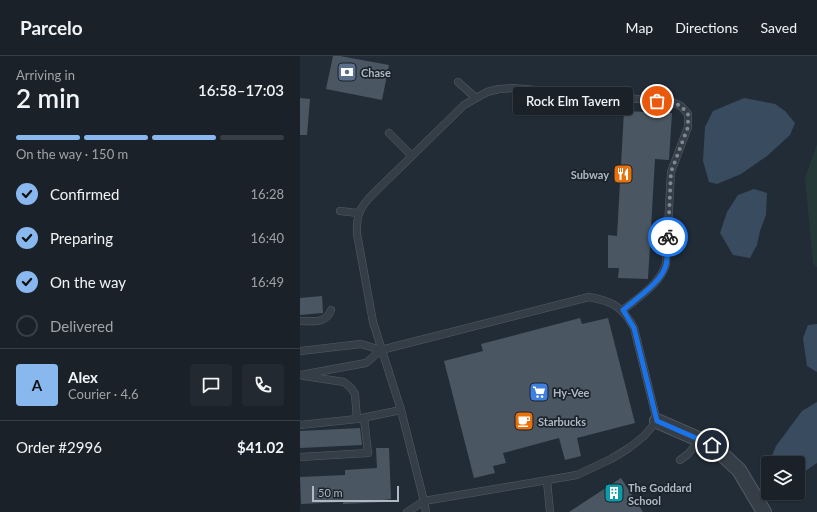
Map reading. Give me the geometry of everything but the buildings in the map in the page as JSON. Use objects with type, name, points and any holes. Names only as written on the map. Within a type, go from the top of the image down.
[{"type":"street","points":[[657,421],[712,445],[738,470],[764,512]]},
{"type":"lane","points":[[458,82],[476,98]]},
{"type":"lane","points":[[426,512],[401,410],[373,322],[357,234],[356,225],[358,213],[373,194],[464,105],[476,98],[499,89],[512,88],[672,102],[681,106],[688,114],[688,127],[671,172],[666,264],[659,280],[623,310]]},
{"type":"lane","points":[[390,133],[411,156]]},
{"type":"lane","points":[[340,211],[358,213]]},
{"type":"lane","points":[[300,375],[366,363],[381,350],[589,297],[609,302],[623,310],[634,328],[657,421],[644,436],[629,448],[611,459],[578,475],[424,501],[407,512]]},
{"type":"lane","points":[[300,321],[323,320],[329,316],[331,310]]},
{"type":"lane","points":[[300,352],[361,344],[381,350]]},
{"type":"lane","points":[[300,375],[344,382],[351,388],[355,394],[368,453],[300,457]]},
{"type":"lane","points":[[300,425],[361,418],[401,410]]},
{"type":"lane","points":[[680,460],[688,454],[700,440]]},
{"type":"lane","points":[[547,481],[550,512]]},
{"type":"green space","points":[[817,144],[817,267],[813,263],[805,178]]},
{"type":"water","points":[[744,98],[775,104],[785,111],[795,123],[790,135],[767,156],[741,174],[717,184],[709,182],[703,161],[705,127],[713,111]]},
{"type":"water","points":[[754,189],[767,193],[766,215],[757,245],[750,258],[733,255],[720,233],[727,212],[738,195]]},
{"type":"water","points":[[817,324],[817,372],[807,366],[803,338],[808,325]]},
{"type":"water","points":[[817,402],[817,463],[805,471],[805,456],[772,456],[776,446],[802,411]]},
{"type":"way so far","points":[[657,101],[672,102],[681,106],[688,114],[688,127],[678,150],[671,172],[668,237]]},
{"type":"place","name":"Chase","points":[[347,72]]},
{"type":"place","name":"Rock Elm Tavern","points":[[657,101]]},
{"type":"place","name":"Subway","points":[[623,174]]},
{"type":"place","name":"Hy-Vee","points":[[539,392]]},
{"type":"place","name":"Starbucks","points":[[524,421]]},
{"type":"place","name":"The Goddard School","points":[[614,493]]},
{"type":"route","points":[[668,237],[666,264],[659,280],[623,310],[630,319],[634,328],[657,421],[712,445]]}]
